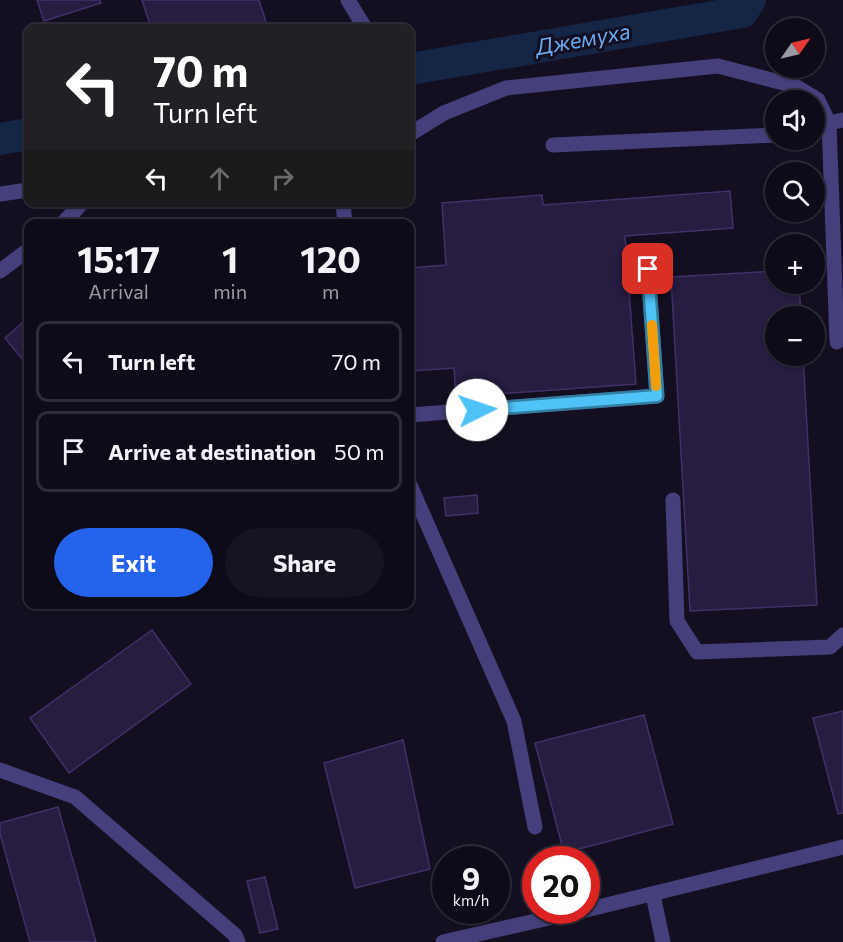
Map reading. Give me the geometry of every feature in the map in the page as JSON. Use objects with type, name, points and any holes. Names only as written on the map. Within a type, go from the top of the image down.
[{"type":"street","points":[[348,0],[363,24]]},
{"type":"street","points":[[414,128],[444,113],[506,88],[718,66],[795,86],[818,100],[836,121],[837,342]]},
{"type":"street","points":[[553,145],[765,135]]},
{"type":"street","points":[[0,194],[24,191]]},
{"type":"street","points":[[67,219],[78,207]]},
{"type":"street","points":[[0,271],[24,253]]},
{"type":"street","points":[[414,415],[657,396],[648,269]]},
{"type":"street","points":[[414,494],[514,721],[535,827]]},
{"type":"street","points":[[672,500],[677,621],[697,652],[830,646],[843,635]]},
{"type":"street","points":[[0,770],[75,797],[234,934],[238,942]]},
{"type":"street","points":[[600,907],[843,847]]},
{"type":"street","points":[[653,895],[663,942]]},
{"type":"street","points":[[443,942],[523,924]]},
{"type":"building","points":[[37,0],[100,0],[101,3],[44,21]]},
{"type":"building","points":[[142,0],[259,0],[267,24],[150,24]]},
{"type":"building","points":[[730,191],[733,228],[625,236],[636,384],[456,397],[454,368],[414,371],[414,268],[446,265],[442,203],[542,195],[543,205]]},
{"type":"building","points":[[765,272],[765,294],[800,294],[800,306],[765,306],[765,366],[804,366],[817,605],[690,611],[671,277]]},
{"type":"building","points":[[24,321],[24,361],[5,338]]},
{"type":"building","points":[[477,495],[478,513],[446,516],[444,498]]},
{"type":"building","points":[[152,630],[191,684],[69,773],[30,718]]},
{"type":"building","points":[[843,711],[843,813],[838,814],[813,718]]},
{"type":"building","points":[[644,715],[673,824],[590,846],[562,846],[535,743]]},
{"type":"building","points":[[403,740],[430,869],[355,888],[324,763]]},
{"type":"building","points":[[58,807],[96,942],[30,942],[0,834],[0,823]]},
{"type":"building","points":[[265,877],[278,929],[260,933],[247,881]]},
{"type":"waterway","name":"Джемуха","points":[[414,68],[742,12],[750,0]]},
{"type":"waterway","name":"Джемуха","points":[[0,139],[24,135]]},
{"type":"slow traffic","points":[[652,325],[656,386]]},
{"type":"route","points":[[477,410],[657,396],[648,269]]}]
